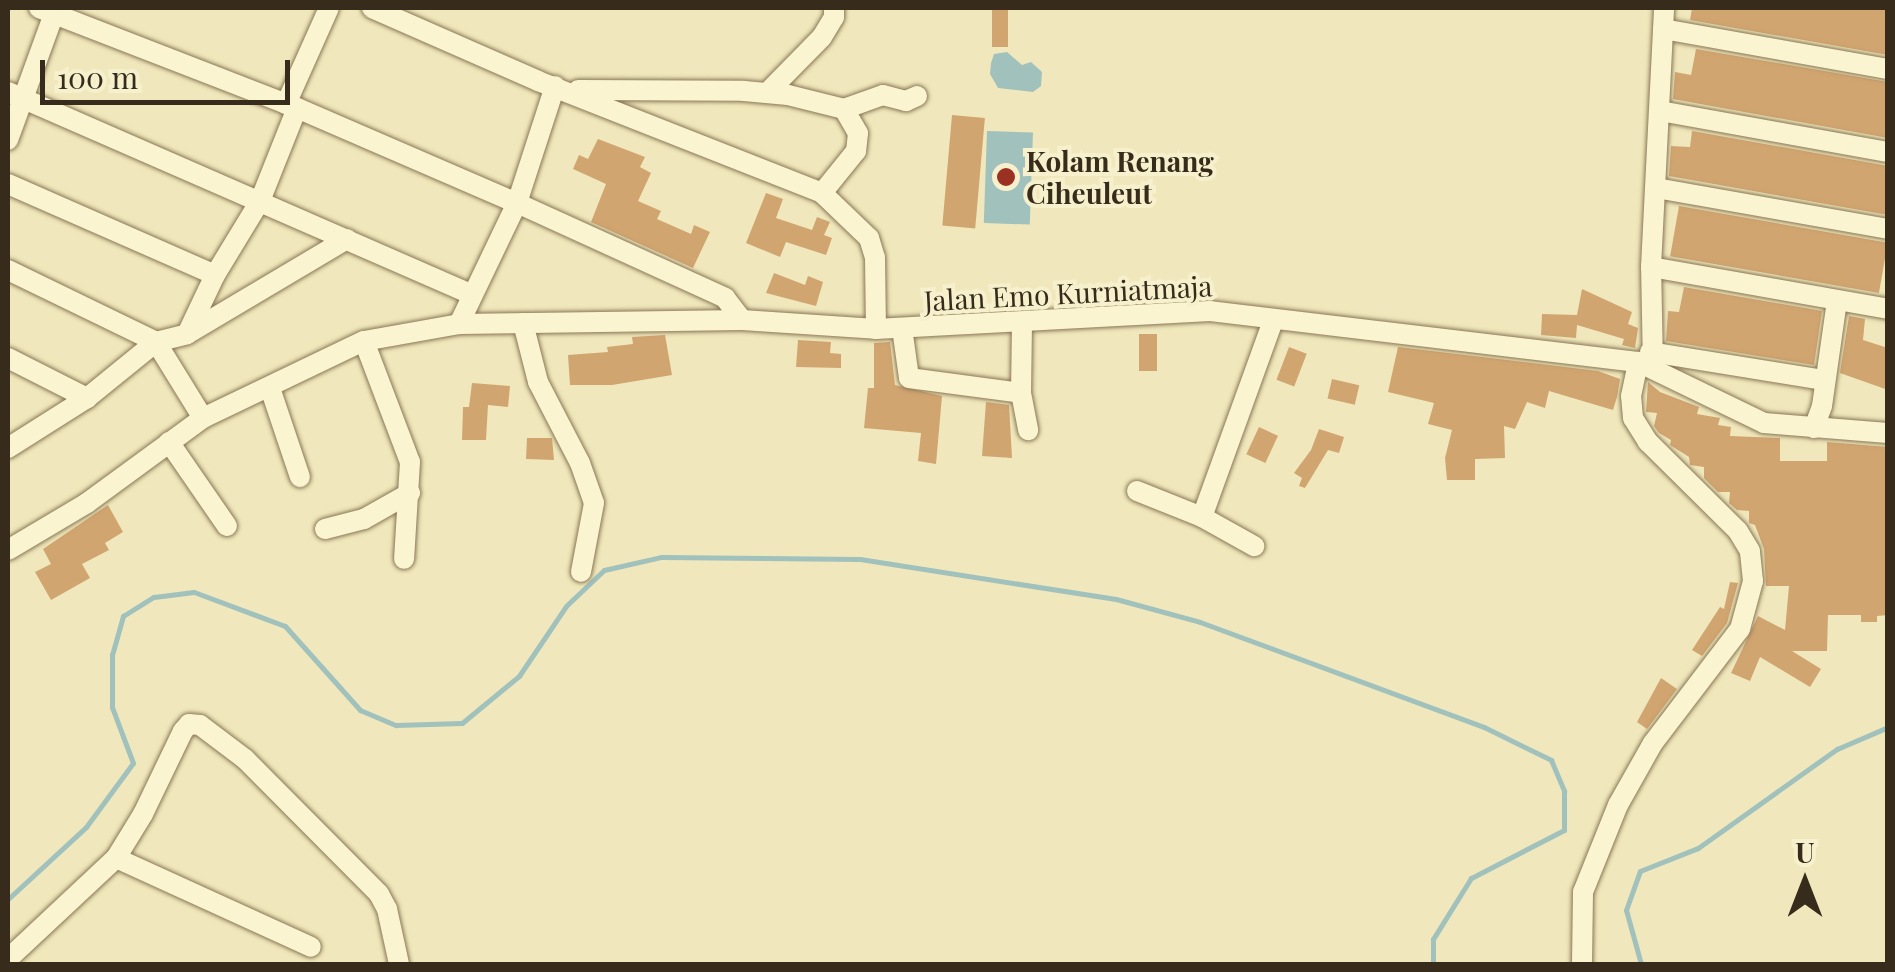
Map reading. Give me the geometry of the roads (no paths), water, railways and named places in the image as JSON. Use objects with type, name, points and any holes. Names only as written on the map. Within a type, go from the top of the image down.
[{"type":"street","points":[[187,334],[215,275],[260,201],[329,8]]},
{"type":"street","points":[[372,8],[822,193],[869,238],[875,258],[876,329]]},
{"type":"street","points":[[767,94],[822,37],[834,18],[834,8]]},
{"type":"street","points":[[8,140],[16,95],[50,9],[292,106],[517,203],[725,298],[742,320]]},
{"type":"street","points":[[1582,964],[1584,892],[1618,806],[1653,743],[1740,629],[1753,581],[1750,551],[1738,531],[1648,442],[1632,418],[1630,396],[1647,360],[1664,18],[1888,69]]},
{"type":"street","points":[[560,88],[767,94],[844,109],[884,95],[906,102],[917,96]]},
{"type":"street","points":[[459,324],[517,203],[560,88]]},
{"type":"street","points":[[16,95],[472,294]]},
{"type":"street","points":[[822,193],[856,150],[858,133],[844,109]]},
{"type":"street","points":[[1660,111],[1888,152]]},
{"type":"street","points":[[8,184],[215,275]]},
{"type":"street","points":[[1656,188],[1888,229]]},
{"type":"street","points":[[8,447],[86,398],[156,342],[187,334],[347,239]]},
{"type":"street","points":[[1651,267],[1888,308]]},
{"type":"street","points":[[8,270],[156,342],[203,418]]},
{"type":"street","points":[[1814,428],[1822,406],[1822,380],[1837,300]]},
{"type":"street","name":"Jalan Emo Kurniatmaja","points":[[8,550],[87,502],[203,418],[270,388],[334,352],[364,342],[459,324],[742,320],[876,329],[1210,311],[1273,322],[1647,360],[1764,423],[1888,432]]},
{"type":"street","points":[[1022,322],[1021,393],[1028,430]]},
{"type":"street","points":[[1202,517],[1273,322]]},
{"type":"street","points":[[523,323],[538,382],[580,463],[594,503],[581,572]]},
{"type":"street","points":[[902,328],[909,378],[1021,393]]},
{"type":"street","points":[[364,342],[404,440],[411,470],[404,559]]},
{"type":"street","points":[[8,358],[86,398]]},
{"type":"street","points":[[1647,360],[1822,380]]},
{"type":"street","points":[[270,388],[300,477]]},
{"type":"street","points":[[169,442],[228,526]]},
{"type":"street","points":[[1138,491],[1202,517],[1254,546]]},
{"type":"street","points":[[324,530],[364,519],[410,492]]},
{"type":"street","points":[[8,959],[116,858],[189,724],[200,725],[245,759],[378,894],[387,908],[399,964]]},
{"type":"street","points":[[116,858],[312,948]]},
{"type":"water","points":[[1007,52],[1022,65],[1031,62],[1042,72],[1041,86],[1033,92],[998,88],[990,74],[991,63],[994,54]]},
{"type":"water","name":"Kolam Renang Ciheuleut","points":[[987,131],[1033,133],[1030,225],[984,223]]},
{"type":"waterway","points":[[8,899],[86,827],[133,763],[112,707],[112,655],[123,616],[154,597],[194,592],[285,626],[360,710],[396,725],[462,723],[519,676],[566,606],[604,570],[661,557],[860,559],[1116,599],[1200,622],[1484,727],[1551,760],[1564,791],[1564,830],[1471,878],[1433,939],[1433,964]]},
{"type":"waterway","points":[[1641,964],[1626,910],[1640,871],[1698,848],[1837,749],[1888,727]]},
{"type":"place","name":"Kolam Renang Ciheuleut","points":[[1006,177]]}]
